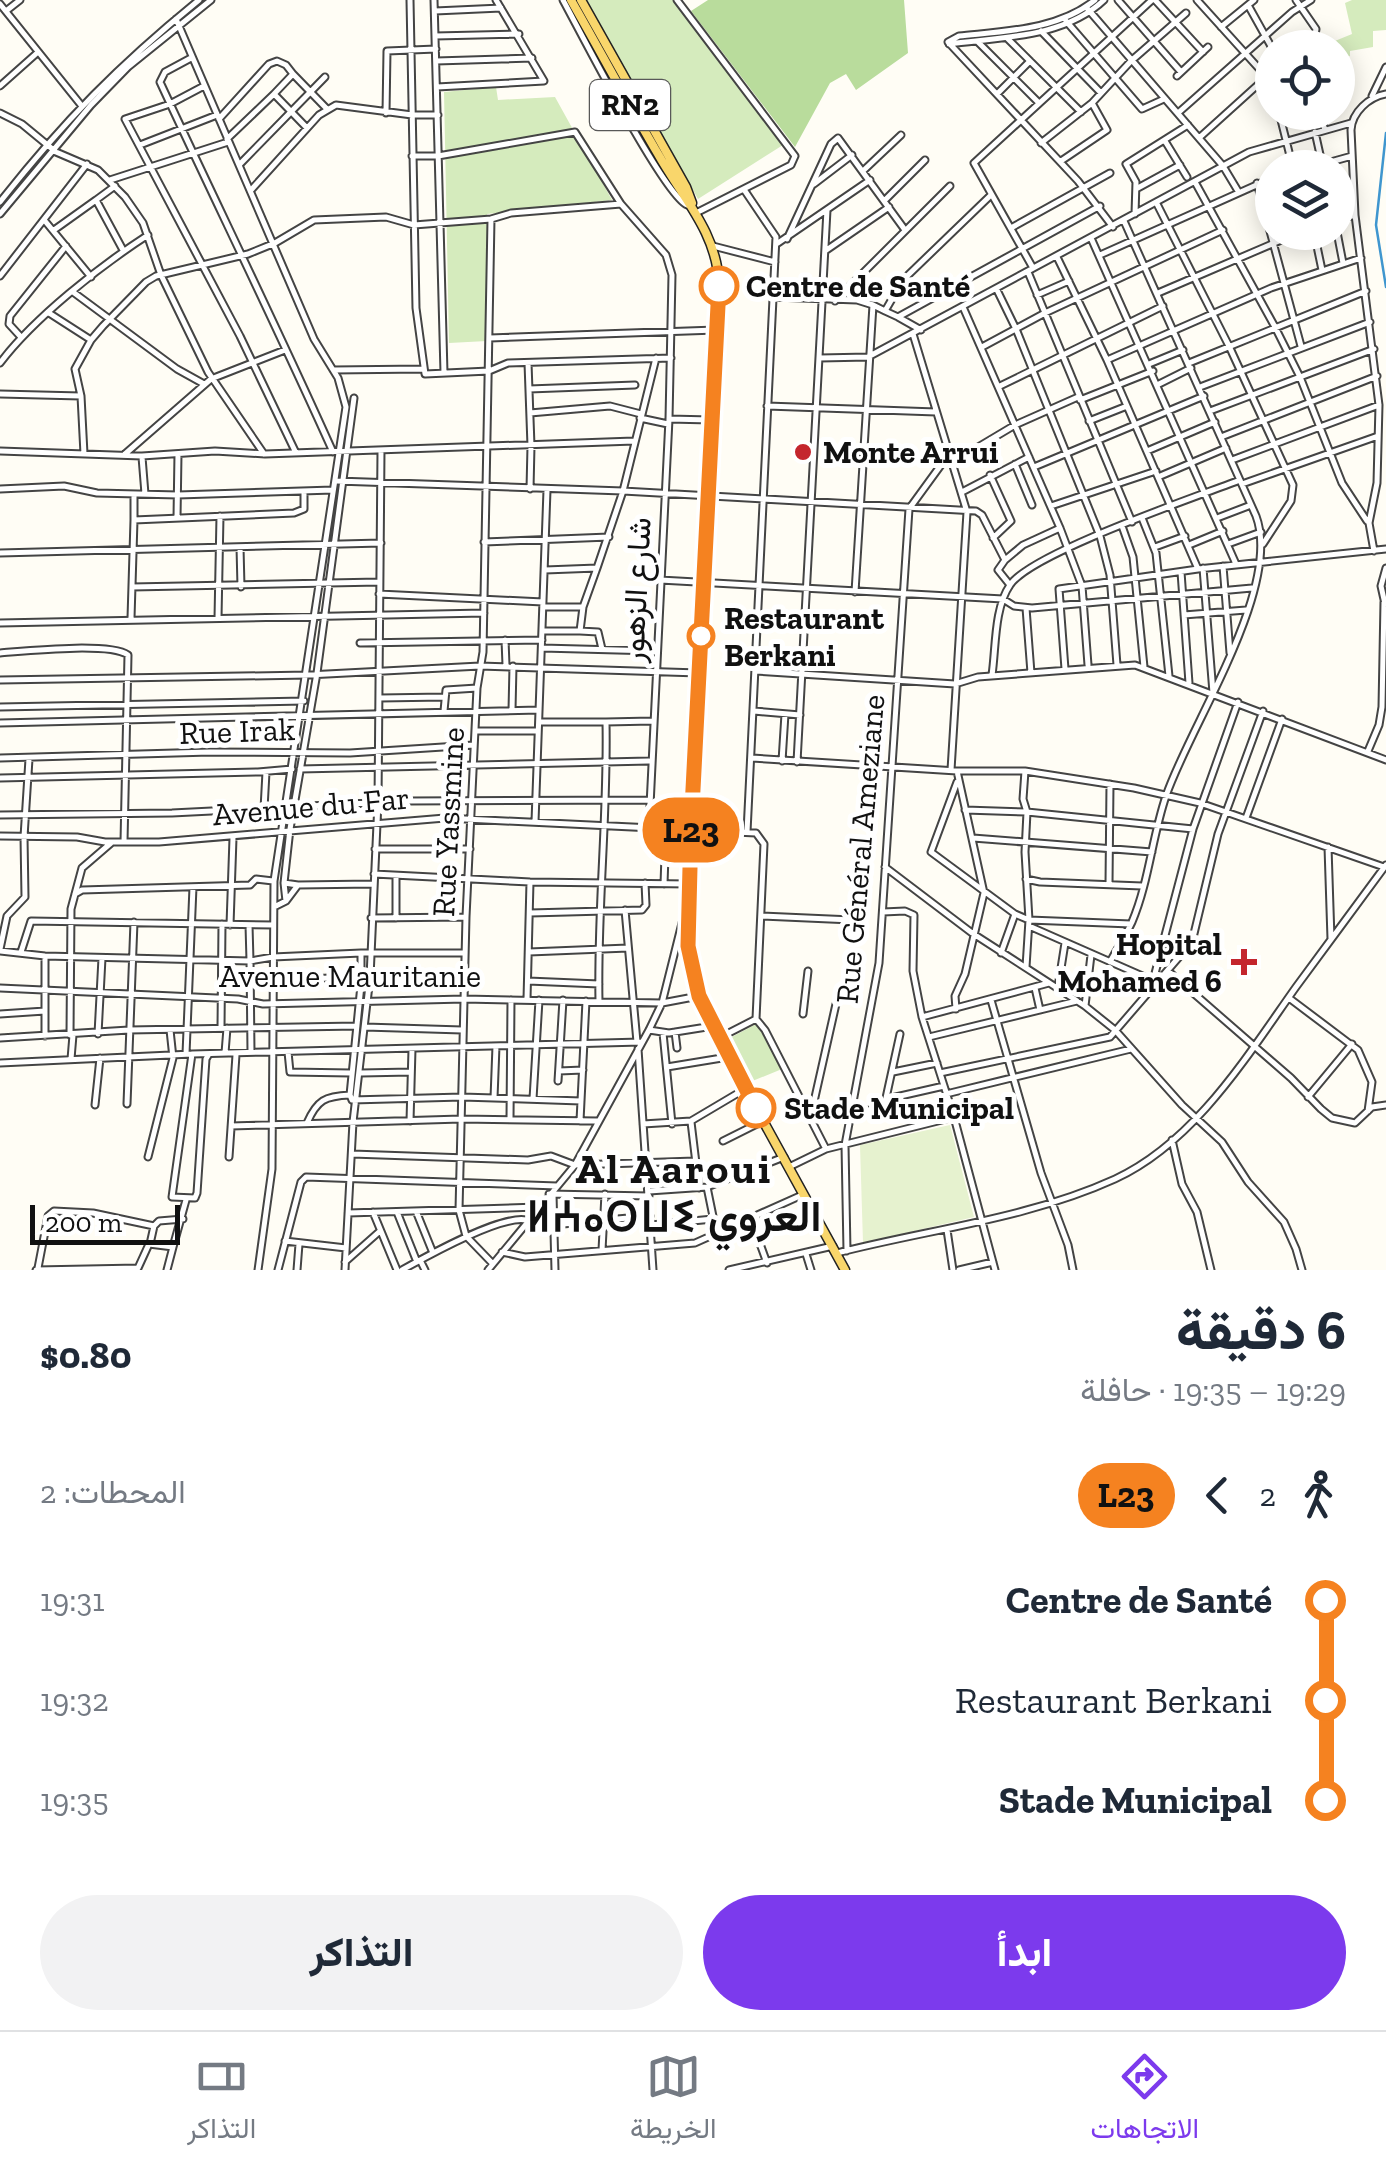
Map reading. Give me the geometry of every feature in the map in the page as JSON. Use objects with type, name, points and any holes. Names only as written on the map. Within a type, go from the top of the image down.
[{"type":"main road","name":"RN2","points":[[571,0],[680,192],[695,211]]},
{"type":"main road","name":"RN2","points":[[581,0],[686,186],[713,246],[718,269],[688,946],[699,996],[728,1058],[839,1250],[845,1270]]},
{"type":"street","points":[[6,11],[20,0]]},
{"type":"street","points":[[0,202],[49,146],[199,0]]},
{"type":"street","points":[[0,214],[81,105],[124,62],[210,0]]},
{"type":"street","points":[[410,0],[416,308],[424,374],[489,371],[501,364],[671,358]]},
{"type":"street","points":[[434,0],[444,373]]},
{"type":"street","points":[[436,86],[544,81],[496,0]]},
{"type":"street","points":[[563,0],[678,201],[695,211],[740,189],[776,237],[747,832],[761,836],[764,844],[756,1019],[826,1149]]},
{"type":"street","points":[[677,0],[795,156],[791,165],[745,191]]},
{"type":"street","points":[[1088,9],[1095,0]]},
{"type":"street","points":[[976,38],[1041,32],[1104,0]]},
{"type":"street","points":[[1118,0],[1132,17],[1154,40],[1179,74],[1206,50],[1154,0],[1132,17],[1111,36],[974,163],[1023,249],[1037,295],[1132,522]]},
{"type":"street","points":[[1271,30],[1298,3],[1311,0]]},
{"type":"street","points":[[1200,1],[1255,62]]},
{"type":"street","points":[[1221,26],[1251,2],[1264,30]]},
{"type":"street","points":[[1298,3],[1316,30]]},
{"type":"street","points":[[0,4],[81,105]]},
{"type":"street","points":[[434,11],[502,8]]},
{"type":"street","points":[[1088,9],[1223,166],[1238,192]]},
{"type":"street","points":[[1041,143],[1092,104],[1116,76],[1186,13]]},
{"type":"street","points":[[1065,20],[948,43],[1100,206],[1113,227]]},
{"type":"street","points":[[1065,20],[1142,109],[1164,99]]},
{"type":"street","points":[[177,23],[314,339],[333,370],[346,407],[340,482],[320,584],[304,701],[284,883],[286,902]]},
{"type":"street","points":[[1041,32],[1101,93]]},
{"type":"street","points":[[435,36],[519,34]]},
{"type":"street","points":[[976,38],[1039,104]]},
{"type":"street","points":[[1007,38],[1081,112]]},
{"type":"street","points":[[1178,113],[1255,44]]},
{"type":"street","points":[[386,113],[387,51],[436,50]]},
{"type":"street","points":[[0,86],[37,52]]},
{"type":"street","points":[[191,58],[160,77],[170,104],[286,350],[340,452]]},
{"type":"street","points":[[436,61],[532,58]]},
{"type":"street","points":[[996,95],[1030,61]]},
{"type":"street","points":[[140,145],[217,117],[274,62],[286,64],[327,109]]},
{"type":"street","points":[[1355,118],[1386,66]]},
{"type":"street","points":[[53,231],[113,183],[228,141],[293,74]]},
{"type":"street","points":[[240,164],[324,77]]},
{"type":"street","points":[[204,86],[170,104],[125,120],[254,364],[296,453]]},
{"type":"street","points":[[1199,138],[1255,88]]},
{"type":"street","points":[[274,94],[307,128]]},
{"type":"street","points":[[1367,103],[1383,94]]},
{"type":"street","points":[[1060,162],[1107,130],[1092,104]]},
{"type":"street","points":[[251,189],[307,128],[336,105],[412,116],[438,114]]},
{"type":"street","points":[[0,113],[22,124],[49,146],[87,164],[113,183],[135,211],[148,234],[161,275],[212,379],[265,454]]},
{"type":"street","points":[[1135,214],[1136,182],[1126,164],[1188,125]]},
{"type":"street","points":[[1284,130],[1289,150]]},
{"type":"street","points":[[820,358],[868,357],[1249,152],[1325,130]]},
{"type":"street","name":"شارع الزهور","points":[[438,156],[575,132],[622,204],[655,240],[670,265],[669,422],[648,826]]},
{"type":"street","points":[[1315,132],[1319,150]]},
{"type":"street","points":[[864,170],[901,135]]},
{"type":"street","points":[[787,239],[838,138],[905,230]]},
{"type":"street","points":[[1165,141],[1187,177]]},
{"type":"street","points":[[812,186],[852,155]]},
{"type":"street","points":[[412,156],[438,156]]},
{"type":"street","points":[[825,251],[886,204],[924,160]]},
{"type":"street","points":[[0,276],[87,164]]},
{"type":"street","points":[[1136,190],[1180,166]]},
{"type":"street","points":[[1011,228],[1110,173]]},
{"type":"street","points":[[776,244],[870,180]]},
{"type":"street","points":[[1194,182],[1276,327],[1342,482],[1368,523],[1374,551]]},
{"type":"street","points":[[1100,255],[1255,184]]},
{"type":"street","points":[[835,300],[950,186]]},
{"type":"street","points":[[885,311],[903,280],[992,194]]},
{"type":"street","points":[[96,200],[124,250]]},
{"type":"street","points":[[1156,202],[1293,485],[1293,495],[1261,546]]},
{"type":"street","points":[[84,454],[81,396],[75,369],[91,340],[111,318],[146,282],[161,275],[244,255],[275,243],[305,223],[325,218],[386,217],[414,225],[439,224],[491,220],[512,212],[622,204]]},
{"type":"street","points":[[898,317],[1100,206]]},
{"type":"street","points":[[797,762],[827,210]]},
{"type":"street","points":[[1355,215],[1379,404],[1377,483],[1368,523]]},
{"type":"street","name":"Rue Yassmine","points":[[490,1267],[466,1236],[459,1210],[458,1180],[466,917],[484,613],[491,220]]},
{"type":"street","points":[[45,221],[91,277]]},
{"type":"street","points":[[1110,962],[1131,924],[1166,794],[1214,693],[1246,610],[1261,546],[1251,505],[1124,221]]},
{"type":"street","points":[[982,348],[1045,313],[1223,230]]},
{"type":"street","points":[[0,363],[20,336],[148,234]]},
{"type":"street","points":[[1092,238],[1236,564]]},
{"type":"street","points":[[20,336],[8,324],[10,316],[66,246]]},
{"type":"street","points":[[713,246],[775,262]]},
{"type":"street","points":[[1158,293],[1257,250]]},
{"type":"street","points":[[1274,250],[1302,346]]},
{"type":"street","points":[[1318,250],[1322,270]]},
{"type":"street","points":[[1340,250],[1343,263]]},
{"type":"street","points":[[1058,257],[1200,568],[1214,693]]},
{"type":"street","points":[[1107,360],[1282,283],[1361,258]]},
{"type":"street","points":[[1037,295],[1069,280]]},
{"type":"street","points":[[996,289],[1100,536],[1110,582],[1118,665]]},
{"type":"street","points":[[1158,384],[1229,346],[1366,290]]},
{"type":"street","points":[[74,292],[177,370],[204,384]]},
{"type":"street","points":[[774,297],[860,300],[921,330]]},
{"type":"street","points":[[855,593],[872,305]]},
{"type":"street","points":[[1000,387],[1164,306]]},
{"type":"street","points":[[963,308],[1082,586],[1088,666]]},
{"type":"street","points":[[49,312],[91,340]]},
{"type":"street","points":[[1200,387],[1370,322]]},
{"type":"street","points":[[490,338],[716,330]]},
{"type":"street","points":[[912,334],[967,512],[955,684],[954,771],[984,892],[966,974],[955,996],[956,1008]]},
{"type":"street","points":[[1210,411],[1374,349]]},
{"type":"street","points":[[122,456],[204,384],[286,350]]},
{"type":"street","points":[[952,462],[1015,426],[1118,385],[1183,350]]},
{"type":"street","points":[[580,632],[582,607],[623,491],[656,358]]},
{"type":"street","points":[[528,363],[530,489]]},
{"type":"street","points":[[333,370],[423,370]]},
{"type":"street","points":[[1221,436],[1376,376]]},
{"type":"street","points":[[529,389],[635,386]]},
{"type":"street","points":[[0,394],[81,396]]},
{"type":"street","points":[[1034,467],[1204,396]]},
{"type":"street","points":[[340,452],[354,398]]},
{"type":"street","points":[[1232,460],[1379,404]]},
{"type":"street","points":[[530,413],[616,406],[669,422],[712,420]]},
{"type":"street","points":[[767,406],[936,412]]},
{"type":"street","points":[[1089,422],[1127,406]]},
{"type":"street","points":[[1147,451],[1215,422]]},
{"type":"street","points":[[992,675],[1003,599],[1017,578],[1068,548],[1142,518],[1378,436]]},
{"type":"street","points":[[0,452],[142,456],[215,451],[381,452],[634,441]]},
{"type":"street","points":[[1051,506],[1226,448]]},
{"type":"street","points":[[345,1266],[353,1122],[370,976],[376,849],[381,452]]},
{"type":"street","points":[[176,518],[178,454]]},
{"type":"street","points":[[909,509],[950,454]]},
{"type":"street","points":[[142,456],[144,494]]},
{"type":"street","points":[[962,492],[1029,457]]},
{"type":"street","points":[[1015,464],[1032,505]]},
{"type":"street","points":[[990,475],[1011,521],[993,538]]},
{"type":"street","points":[[340,482],[623,491],[967,512],[980,514],[1005,560]]},
{"type":"street","points":[[0,489],[64,486],[97,493],[134,494],[338,490]]},
{"type":"street","points":[[535,822],[546,490]]},
{"type":"street","points":[[134,520],[298,512],[305,505],[304,491]]},
{"type":"street","points":[[131,618],[134,494]]},
{"type":"street","points":[[1217,518],[1251,505]]},
{"type":"street","name":"Rue Général Ameziane","points":[[839,1250],[849,1114],[879,963],[909,509]]},
{"type":"street","points":[[218,618],[220,516]]},
{"type":"street","points":[[1142,518],[1155,546],[1160,575],[1169,676]]},
{"type":"street","points":[[1122,526],[1136,578],[1144,667]]},
{"type":"street","points":[[1010,585],[998,570],[1005,560],[1023,545],[1060,528]]},
{"type":"street","points":[[1189,545],[1223,531]]},
{"type":"street","points":[[1228,544],[1260,532]]},
{"type":"street","points":[[1155,546],[1185,536]]},
{"type":"street","points":[[484,542],[608,537]]},
{"type":"street","points":[[0,553],[381,543]]},
{"type":"street","points":[[304,715],[317,674],[329,546]]},
{"type":"street","points":[[240,547],[240,586]]},
{"type":"street","points":[[1065,669],[1058,590],[1200,568],[1386,549]]},
{"type":"street","points":[[1223,566],[1230,654]]},
{"type":"street","points":[[544,570],[597,568]]},
{"type":"street","points":[[1367,752],[1382,707],[1385,604],[1381,586],[1386,568]]},
{"type":"street","points":[[1181,571],[1189,684]]},
{"type":"street","points":[[660,580],[1003,599],[1026,608],[1252,588]]},
{"type":"street","points":[[132,587],[379,582]]},
{"type":"street","points":[[379,594],[582,607]]},
{"type":"street","points":[[1026,608],[1030,673]]},
{"type":"street","points":[[1184,615],[1246,610]]},
{"type":"street","points":[[0,623],[484,613]]},
{"type":"street","points":[[542,631],[598,632],[602,649]]},
{"type":"street","points":[[360,643],[506,640],[656,651]]},
{"type":"street","points":[[506,640],[512,710]]},
{"type":"street","points":[[0,653],[119,650],[128,655],[124,843]]},
{"type":"street","points":[[0,680],[308,675],[480,666],[699,673]]},
{"type":"street","points":[[756,671],[955,684],[992,675],[1088,666],[1144,667],[1386,760]]},
{"type":"street","points":[[444,711],[448,688],[477,688]]},
{"type":"street","points":[[380,698],[444,697]]},
{"type":"street","points":[[0,707],[304,701]]},
{"type":"street","points":[[1156,982],[1192,829],[1238,702]]},
{"type":"street","points":[[0,723],[539,710]]},
{"type":"street","points":[[754,711],[800,715]]},
{"type":"street","points":[[940,1073],[1105,1040],[1168,971],[1192,942],[1210,862],[1263,711]]},
{"type":"street","points":[[782,761],[785,714]]},
{"type":"street","points":[[1246,818],[1282,718]]},
{"type":"street","points":[[475,731],[652,721]]},
{"type":"street","points":[[599,1001],[598,911],[606,825],[606,722]]},
{"type":"street","name":"Rue Irak","points":[[0,758],[378,752],[474,745]]},
{"type":"street","points":[[29,758],[25,896],[7,916],[0,950],[45,956],[221,961],[360,953],[465,953]]},
{"type":"street","points":[[729,1270],[984,1222],[1115,1179],[1172,1140],[1197,1116],[1254,1046],[1385,866],[1200,803],[1110,784],[1026,772],[752,758]]},
{"type":"street","points":[[2,779],[650,761]]},
{"type":"street","points":[[258,1270],[272,1190],[274,881],[284,806],[296,769]]},
{"type":"street","points":[[264,809],[266,772]]},
{"type":"street","points":[[1026,772],[1026,967]]},
{"type":"street","points":[[957,782],[931,852],[1029,923],[1156,982]]},
{"type":"street","points":[[1110,784],[1110,884]]},
{"type":"street","points":[[0,816],[378,802],[648,800]]},
{"type":"street","points":[[965,810],[1027,812],[1192,829]]},
{"type":"street","name":"Avenue du Far","points":[[0,836],[76,836],[124,843],[233,837],[423,818],[747,832]]},
{"type":"street","points":[[664,884],[666,826]]},
{"type":"street","points":[[225,1054],[221,961],[233,837]]},
{"type":"street","points":[[213,838],[230,857]]},
{"type":"street","points":[[973,838],[1152,852]]},
{"type":"street","points":[[71,1059],[70,921],[82,868],[110,843]]},
{"type":"street","points":[[1328,847],[1331,939]]},
{"type":"street","points":[[376,849],[470,849]]},
{"type":"street","points":[[885,867],[972,933],[1085,1006],[1115,1030],[1222,1142],[1248,1182],[1284,1222],[1302,1270]]},
{"type":"street","points":[[374,874],[530,882],[689,884]]},
{"type":"street","points":[[396,876],[396,918]]},
{"type":"street","points":[[1026,878],[1040,882],[1142,886]]},
{"type":"street","points":[[75,894],[82,890],[250,884],[256,879],[298,885],[373,884]]},
{"type":"street","points":[[527,1000],[530,882]]},
{"type":"street","points":[[530,913],[645,908],[646,883]]},
{"type":"street","points":[[274,906],[286,902],[298,885]]},
{"type":"street","points":[[193,888],[186,1029],[189,1054],[172,1197],[186,1200],[198,1193],[206,1059],[210,1054]]},
{"type":"street","points":[[490,1267],[575,1165],[649,1030],[662,1003],[689,896]]},
{"type":"street","points":[[625,910],[648,1164],[653,1270]]},
{"type":"street","points":[[883,912],[904,911],[914,915],[913,971],[922,1017],[994,1266],[956,1270],[947,1230]]},
{"type":"street","points":[[1002,954],[1015,914]]},
{"type":"street","points":[[761,916],[852,920]]},
{"type":"street","points":[[371,918],[466,917]]},
{"type":"street","points":[[21,952],[31,921],[273,925]]},
{"type":"street","points":[[127,1104],[134,922]]},
{"type":"street","points":[[1029,923],[1131,924]]},
{"type":"street","points":[[250,925],[251,1052]]},
{"type":"street","points":[[1058,988],[1065,943]]},
{"type":"street","points":[[529,952],[628,948]]},
{"type":"street","points":[[360,953],[362,977],[350,1095],[357,1102],[462,1098],[580,1101]]},
{"type":"street","points":[[1085,1006],[1092,955]]},
{"type":"street","points":[[45,956],[45,1036]]},
{"type":"street","points":[[98,1034],[102,958]]},
{"type":"street","points":[[803,1014],[808,970]]},
{"type":"street","points":[[1168,971],[1332,1118],[1350,1124],[1377,1105],[1386,1105]]},
{"type":"street","points":[[370,976],[464,975]]},
{"type":"street","points":[[272,980],[362,977]]},
{"type":"street","points":[[528,982],[599,984]]},
{"type":"street","points":[[922,1017],[1050,983]]},
{"type":"street","points":[[1035,987],[1040,1010]]},
{"type":"street","name":"Avenue Mauritanie","points":[[0,988],[189,996],[272,1004],[464,999],[662,1003],[699,996]]},
{"type":"street","points":[[1288,998],[1352,1044],[1363,1057],[1372,1082],[1368,1111]]},
{"type":"street","points":[[510,1000],[510,1120]]},
{"type":"street","points":[[533,1099],[539,1000]]},
{"type":"street","points":[[558,1080],[563,1000]]},
{"type":"street","points":[[991,1000],[1073,1270]]},
{"type":"street","points":[[580,1121],[586,1001]]},
{"type":"street","points":[[928,1037],[1077,1001]]},
{"type":"street","points":[[811,1118],[836,1004]]},
{"type":"street","points":[[0,1014],[45,1011]]},
{"type":"street","points":[[719,1038],[756,1019]]},
{"type":"street","points":[[0,1038],[129,1030],[356,1026]]},
{"type":"street","points":[[649,1030],[675,1032],[713,1026]]},
{"type":"street","points":[[365,1028],[463,1030]]},
{"type":"street","points":[[148,1157],[171,1055],[170,1030]]},
{"type":"street","points":[[663,1032],[672,1124]]},
{"type":"street","points":[[675,1032],[678,1048]]},
{"type":"street","points":[[849,1114],[882,1109],[900,1034]]},
{"type":"street","points":[[0,1063],[251,1052],[638,1044]]},
{"type":"street","points":[[1308,1097],[1352,1044]]},
{"type":"street","points":[[494,1098],[496,1046]]},
{"type":"street","points":[[410,1121],[412,1048]]},
{"type":"street","points":[[946,1094],[1131,1050]]},
{"type":"street","points":[[288,1052],[290,1072],[352,1072]]},
{"type":"street","points":[[229,1157],[236,1054]]},
{"type":"street","points":[[96,1105],[100,1058]]},
{"type":"street","points":[[667,1067],[728,1058]]},
{"type":"street","points":[[892,1072],[937,1062]]},
{"type":"street","points":[[559,1071],[582,1070]]},
{"type":"street","points":[[361,1074],[412,1072]]},
{"type":"street","points":[[887,1099],[944,1086]]},
{"type":"street","points":[[642,1124],[691,1121],[745,1089]]},
{"type":"street","points":[[306,1123],[323,1098],[350,1095]]},
{"type":"street","points":[[790,1166],[826,1149],[954,1117]]},
{"type":"street","points":[[231,1126],[461,1118],[598,1121]]},
{"type":"street","points":[[691,1121],[699,1188]]},
{"type":"street","points":[[723,1141],[763,1121]]},
{"type":"street","points":[[1172,1140],[1182,1184],[1197,1212],[1211,1270]]},
{"type":"street","points":[[352,1154],[528,1160],[552,1156],[575,1165],[696,1161]]},
{"type":"street","points":[[551,1194],[649,1194],[708,1188],[784,1157]]},
{"type":"street","points":[[278,1270],[303,1178],[557,1186]]},
{"type":"street","points":[[708,1188],[717,1236]]},
{"type":"street","points":[[502,1252],[518,1257],[695,1243],[804,1193]]},
{"type":"street","points":[[551,1194],[555,1270]]},
{"type":"street","points":[[602,1250],[605,1194]]},
{"type":"street","points":[[167,1270],[186,1200]]},
{"type":"street","points":[[348,1213],[538,1207]]},
{"type":"street","points":[[154,1226],[54,1211],[48,1216],[37,1269],[138,1269],[154,1226],[160,1220],[183,1219]]},
{"type":"street","points":[[416,1211],[434,1253]]},
{"type":"street","points":[[374,1212],[400,1270],[466,1236],[516,1219],[526,1220]]},
{"type":"street","points":[[397,1212],[425,1270]]},
{"type":"street","points":[[552,1225],[650,1216]]},
{"type":"street","points":[[650,1225],[714,1218]]},
{"type":"street","points":[[751,1218],[767,1263]]},
{"type":"street","points":[[345,1266],[380,1231]]},
{"type":"street","points":[[285,1241],[346,1248]]},
{"type":"street","points":[[150,1244],[173,1247]]},
{"type":"street","points":[[297,1270],[299,1244]]},
{"type":"street","points":[[806,1254],[811,1270]]},
{"type":"street","points":[[776,1261],[779,1270]]},
{"type":"green space","points":[[585,0],[673,0],[783,145],[698,199]]},
{"type":"green space","points":[[708,0],[904,0],[908,53],[856,90],[846,74],[830,83],[795,147],[691,11]]},
{"type":"green space","points":[[1386,0],[1386,30],[1373,31],[1373,47],[1355,50],[1355,30],[1351,30],[1345,3]]},
{"type":"green space","points":[[496,87],[498,100],[555,97],[612,200],[487,214],[487,341],[449,343],[444,92]]},
{"type":"green space","points":[[758,1023],[782,1069],[750,1082],[728,1039]]},
{"type":"green space","name":"Stade Municipal","points":[[950,1125],[974,1217],[863,1243],[860,1145]]},
{"type":"waterway","points":[[1386,133],[1376,225],[1386,287]]},
{"type":"bus line","name":"L23","points":[[719,286],[688,946],[699,996],[756,1108]]},
{"type":"place","name":"Centre de Santé","points":[[719,286]]},
{"type":"place","name":"Monte Arrui","points":[[803,452]]},
{"type":"place","name":"Restaurant Berkani","points":[[701,636]]},
{"type":"place","name":"Hopital Mohamed 6","points":[[1244,962]]},
{"type":"place","name":"Stade Municipal","points":[[756,1108]]},
{"type":"district","name":"Al Aaroui ⵍⵄⴰⵔⵡⵉ العروي","points":[[674,1192]]}]
